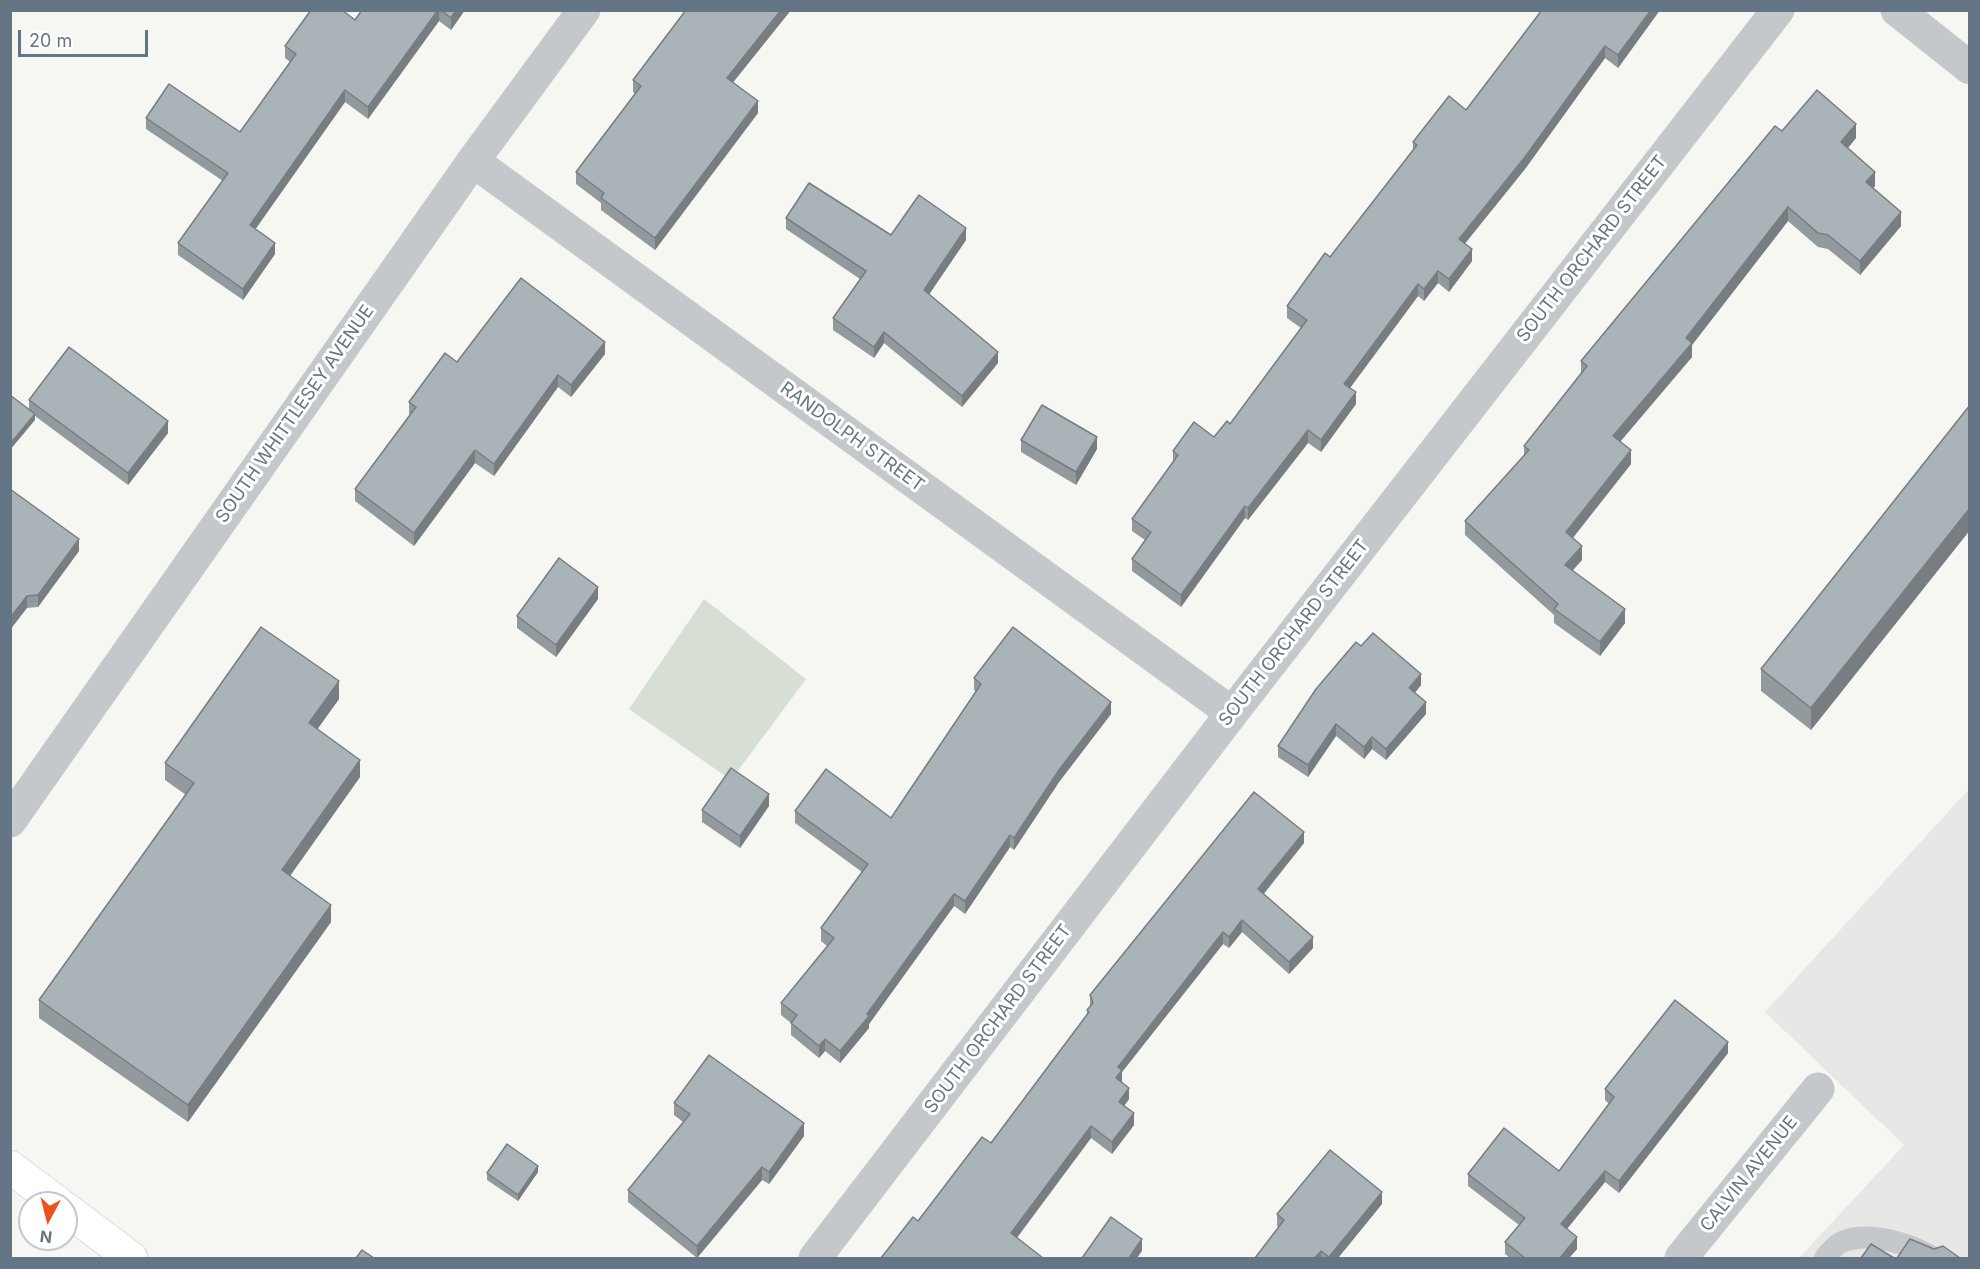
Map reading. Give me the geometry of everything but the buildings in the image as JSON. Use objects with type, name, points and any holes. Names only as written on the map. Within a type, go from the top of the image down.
[{"type":"street","name":"SOUTH WHITTLESEY AVENUE","points":[[10,821],[472,161],[584,10]]},
{"type":"street","name":"SOUTH ORCHARD STREET","points":[[815,1258],[1232,713],[1778,10]]},
{"type":"street","points":[[1897,10],[1970,68]]},
{"type":"street","name":"RANDOLPH STREET","points":[[472,161],[1232,713]]},
{"type":"street","name":"CALVIN AVENUE","points":[[1681,1258],[1818,1089]]},
{"type":"street","points":[[10,1167],[42,1191]]},
{"type":"street","points":[[78,1218],[131,1258]]},
{"type":"lane","points":[[1872,1238],[1892,1258]]},
{"type":"lane","points":[[1825,1258],[1842,1242],[1872,1238],[1919,1250],[1934,1258]]},
{"type":"shaded area","points":[[704,599],[806,679],[731,780],[629,709]]},
{"type":"shaded area","points":[[1969,789],[1969,1258],[1799,1258],[1904,1145],[1765,1012]]}]
